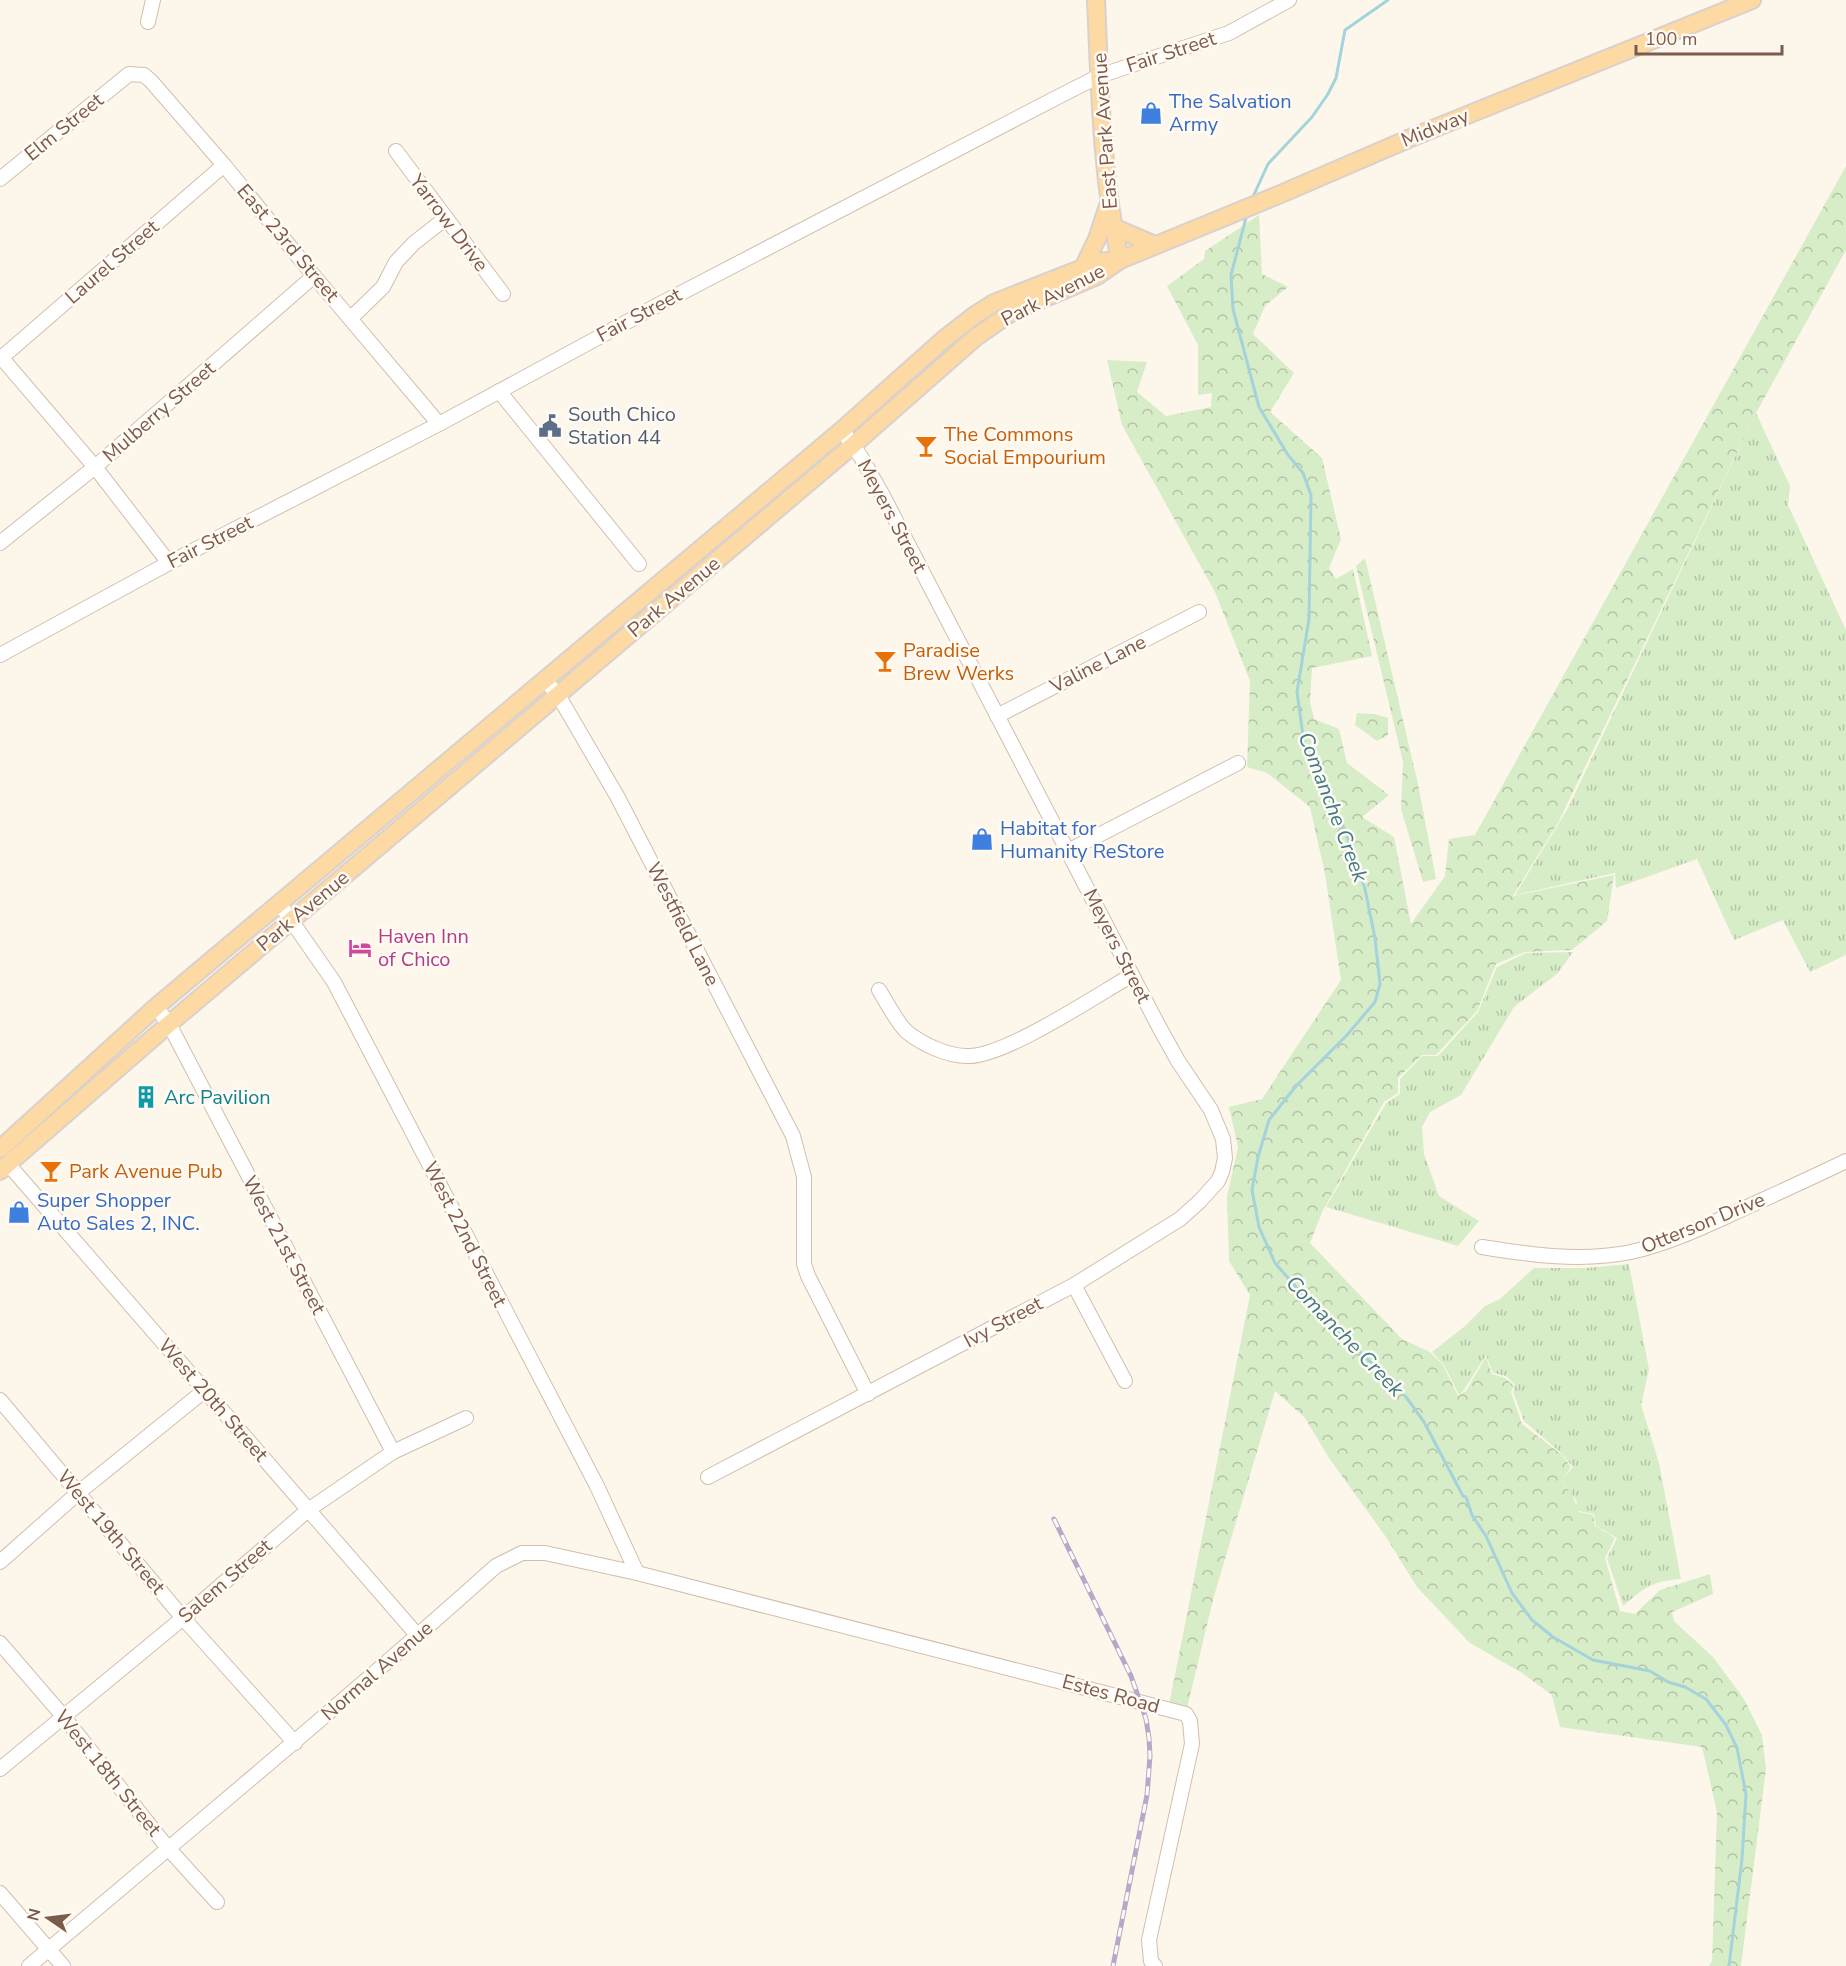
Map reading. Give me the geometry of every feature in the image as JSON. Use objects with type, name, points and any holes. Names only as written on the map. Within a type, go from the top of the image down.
[{"type":"main road","name":"East Park Avenue","points":[[1096,0],[1108,204],[1120,260]]},
{"type":"main road","name":"Midway","points":[[1120,260],[1259,204],[1424,132],[1752,0]]},
{"type":"main road","points":[[1084,266],[1097,239],[1108,204]]},
{"type":"main road","points":[[1113,227],[1155,245]]},
{"type":"main road","name":"Park Avenue","points":[[3,1161],[156,1007],[842,430],[943,340],[994,303],[1084,266],[1120,260]]},
{"type":"main road","name":"Park Avenue","points":[[3,1161],[169,1024],[558,695],[853,445],[976,337],[1012,312],[1097,276],[1120,260]]},
{"type":"street","points":[[148,21],[153,0]]},
{"type":"street","name":"Fair Street","points":[[0,655],[169,563],[439,424],[668,299],[1100,76],[1229,33],[1289,0]]},
{"type":"street","name":"East 23rd Street","points":[[129,74],[144,75],[151,81],[224,165],[439,424]]},
{"type":"street","name":"Elm Street","points":[[0,179],[129,74]]},
{"type":"street","name":"Yarrow Drive","points":[[396,151],[503,294]]},
{"type":"street","name":"Laurel Street","points":[[0,357],[224,165]]},
{"type":"street","points":[[351,318],[383,287],[396,262],[414,243],[446,218]]},
{"type":"street","name":"Mulberry Street","points":[[0,543],[95,467],[314,276]]},
{"type":"street","points":[[0,357],[95,467],[169,563]]},
{"type":"street","points":[[499,391],[639,564]]},
{"type":"street","name":"Meyers Street","points":[[842,430],[882,494],[1178,1061],[1211,1110]]},
{"type":"street","name":"Valine Lane","points":[[997,716],[1199,612]]},
{"type":"street","name":"Westfield Lane","points":[[545,680],[558,695],[617,796],[793,1136],[804,1177],[804,1264],[868,1394]]},
{"type":"street","points":[[1068,852],[1238,763]]},
{"type":"street","name":"West 22nd Street","points":[[279,903],[334,982],[597,1486],[637,1573]]},
{"type":"street","points":[[879,990],[906,1031],[938,1050],[967,1056],[993,1051],[1018,1040],[1132,975]]},
{"type":"street","name":"West 21st Street","points":[[156,1007],[169,1024],[393,1452]]},
{"type":"street","name":"Ivy Street","points":[[708,1477],[1074,1285],[1180,1219],[1218,1181],[1225,1158],[1223,1139],[1211,1110]]},
{"type":"street","name":"West 20th Street","points":[[3,1161],[418,1636]]},
{"type":"street","name":"Otterson Drive","points":[[1482,1247],[1560,1257],[1607,1256],[1631,1252],[1692,1232],[1846,1161]]},
{"type":"street","points":[[1074,1285],[1125,1381]]},
{"type":"street","points":[[0,1562],[78,1493],[204,1391]]},
{"type":"street","name":"West 19th Street","points":[[0,1400],[183,1618],[295,1743]]},
{"type":"street","name":"Salem Street","points":[[0,1769],[183,1618],[308,1510],[393,1452],[466,1418]]},
{"type":"street","name":"Normal Avenue","points":[[28,1966],[295,1743],[496,1566],[522,1553],[545,1553],[637,1573],[784,1611]]},
{"type":"street","name":"Estes Road","points":[[784,1611],[1186,1713],[1190,1721],[1192,1744],[1149,1940],[1151,1961],[1155,1966]]},
{"type":"street","name":"West 18th Street","points":[[0,1643],[63,1716],[168,1847],[218,1902]]},
{"type":"street","points":[[0,1893],[63,1966]]},
{"type":"green space","points":[[1846,166],[1846,250],[1756,413],[1559,821],[1513,896],[1614,875],[1607,921],[1572,950],[1525,952],[1496,964],[1477,1011],[1436,1055],[1422,1055],[1398,1078],[1398,1093],[1384,1102],[1322,1212],[1310,1243],[1402,1339],[1430,1352],[1443,1365],[1458,1396],[1466,1391],[1486,1357],[1492,1374],[1505,1378],[1514,1386],[1511,1392],[1522,1424],[1562,1455],[1571,1467],[1561,1482],[1572,1494],[1579,1512],[1593,1515],[1595,1526],[1615,1538],[1605,1558],[1620,1611],[1635,1614],[1660,1590],[1710,1574],[1713,1594],[1672,1612],[1674,1621],[1713,1657],[1744,1699],[1762,1735],[1766,1769],[1741,1966],[1709,1966],[1712,1961],[1717,1812],[1702,1747],[1560,1727],[1552,1695],[1522,1673],[1470,1643],[1417,1587],[1386,1537],[1329,1458],[1305,1418],[1275,1391],[1214,1596],[1187,1708],[1169,1705],[1250,1295],[1229,1261],[1227,1197],[1238,1147],[1229,1107],[1262,1099],[1341,980],[1325,874],[1310,807],[1267,773],[1247,767],[1250,681],[1215,592],[1122,425],[1107,360],[1147,362],[1137,392],[1166,416],[1211,407],[1212,393],[1198,395],[1198,345],[1167,286],[1204,259],[1205,251],[1259,215],[1262,274],[1288,287],[1265,306],[1253,334],[1294,373],[1270,412],[1322,458],[1341,539],[1329,568],[1336,579],[1353,569],[1372,656],[1312,668],[1310,702],[1314,719],[1339,729],[1347,763],[1389,795],[1362,817],[1394,837],[1411,924],[1445,876],[1449,839],[1475,835]]},
{"type":"green space","points":[[1756,413],[1790,486],[1788,505],[1846,630],[1846,955],[1810,972],[1783,920],[1734,940],[1697,859],[1616,888],[1615,873],[1515,895],[1568,808]]},
{"type":"green space","points":[[1365,558],[1418,784],[1436,879],[1423,882],[1401,809],[1403,762],[1356,566]]},
{"type":"green space","points":[[1357,713],[1375,714],[1388,718],[1388,735],[1377,741],[1355,725]]},
{"type":"green space","points":[[1573,952],[1558,973],[1514,1007],[1461,1095],[1430,1112],[1422,1127],[1424,1154],[1439,1196],[1479,1221],[1458,1246],[1326,1207],[1386,1103],[1400,1094],[1400,1079],[1422,1056],[1438,1056],[1478,1012],[1497,967],[1526,953]]},
{"type":"green space","points":[[1629,1264],[1649,1369],[1641,1405],[1659,1463],[1681,1579],[1649,1586],[1623,1606],[1607,1558],[1617,1538],[1596,1526],[1594,1514],[1579,1511],[1576,1506],[1577,1501],[1561,1481],[1573,1467],[1562,1454],[1524,1421],[1513,1392],[1515,1385],[1506,1376],[1493,1373],[1486,1355],[1459,1395],[1444,1365],[1432,1352],[1465,1326],[1485,1306],[1500,1299],[1534,1268],[1586,1268]]},
{"type":"waterway","name":"Comanche Creek","points":[[1252,199],[1268,164],[1312,117],[1328,94],[1336,78],[1345,30],[1388,0]]},
{"type":"waterway","name":"Comanche Creek","points":[[1247,214],[1231,275],[1233,309],[1259,407],[1288,455],[1303,473],[1311,495],[1309,619],[1297,692],[1304,743],[1345,830],[1365,889],[1375,938],[1380,984],[1375,1002],[1347,1035],[1296,1086],[1269,1120],[1258,1157],[1252,1190],[1259,1227],[1275,1263],[1309,1302],[1406,1397],[1424,1422],[1463,1496],[1466,1497],[1472,1515],[1486,1536],[1512,1593],[1532,1620],[1553,1637],[1593,1660],[1650,1671],[1668,1682],[1685,1687],[1706,1699],[1726,1725],[1737,1748],[1746,1794],[1742,1859],[1729,1966]]},
{"type":"railway","points":[[1054,1519],[1131,1676],[1146,1719],[1149,1738],[1147,1795],[1113,1966]]},
{"type":"place","name":"The Salvation Army","points":[[1151,113]]},
{"type":"place","name":"South Chico Station 44","points":[[550,426]]},
{"type":"place","name":"The Commons Social Empourium","points":[[926,446]]},
{"type":"place","name":"Paradise Brew Werks","points":[[885,661]]},
{"type":"place","name":"Habitat for Humanity ReStore","points":[[982,839]]},
{"type":"place","name":"Haven Inn of Chico","points":[[360,948]]},
{"type":"place","name":"Arc Pavilion","points":[[146,1097]]},
{"type":"place","name":"Park Avenue Pub","points":[[51,1171]]},
{"type":"place","name":"Super Shopper Auto Sales 2, INC.","points":[[19,1212]]}]
